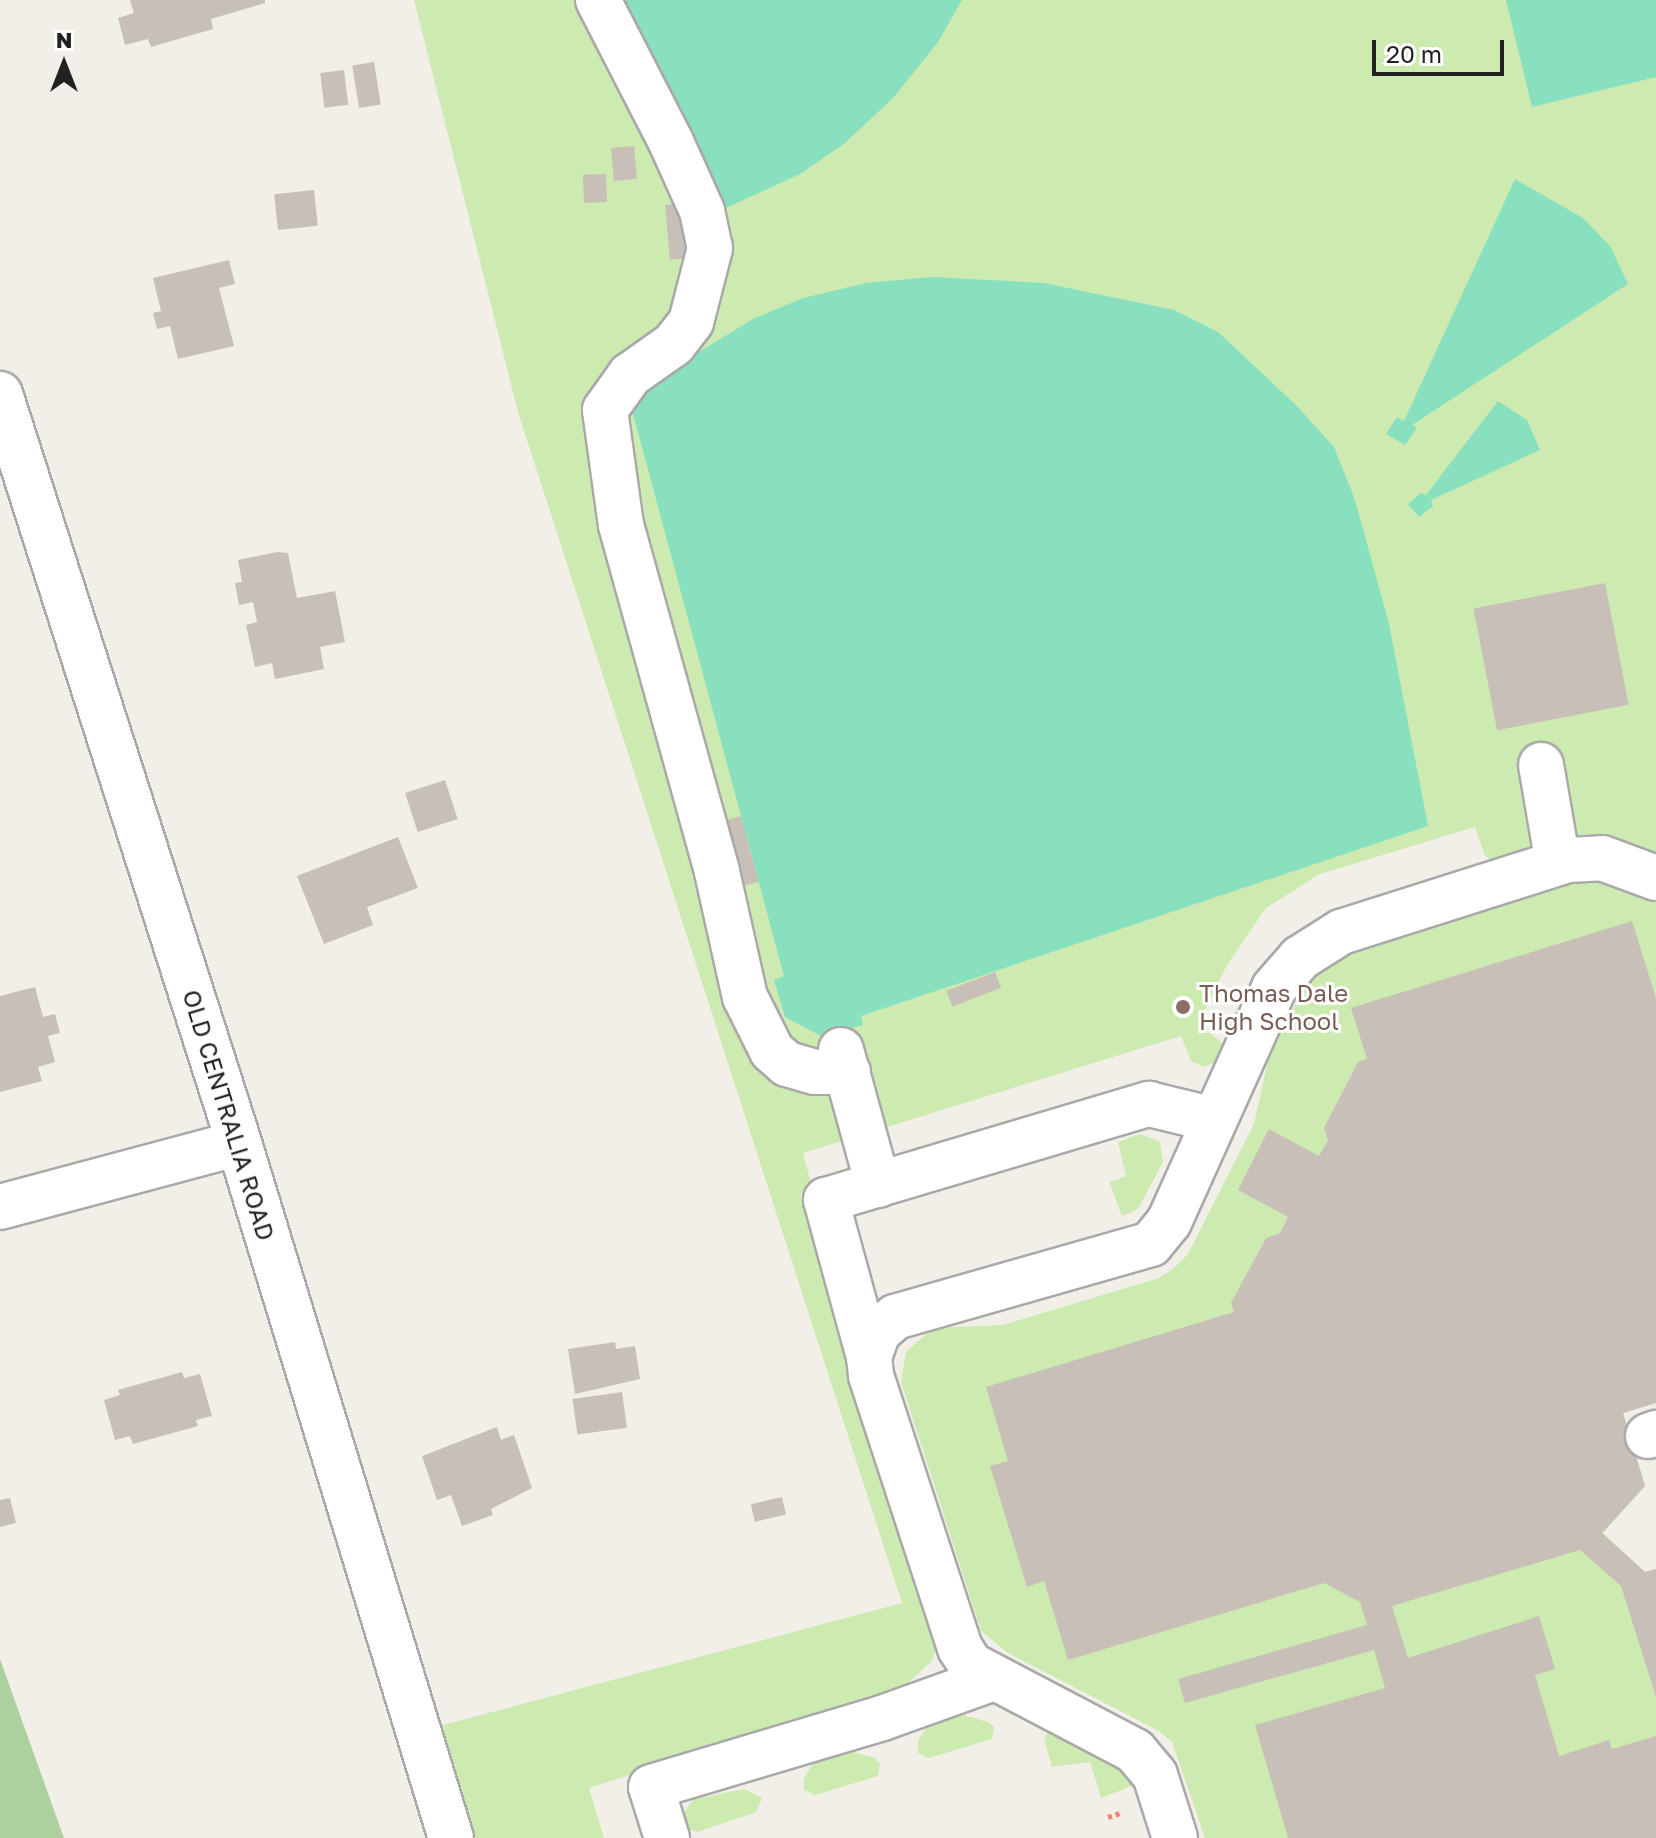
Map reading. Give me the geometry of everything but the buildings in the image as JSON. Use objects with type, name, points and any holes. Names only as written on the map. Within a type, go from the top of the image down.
[{"type":"street","points":[[598,0],[678,156],[702,211],[710,248],[691,322],[674,344],[630,375],[605,410],[621,525],[717,872],[745,997],[772,1051],[787,1064],[815,1072],[844,1061],[878,1185]]},
{"type":"street","name":"OLD CENTRALIA ROAD","points":[[0,394],[239,1143],[451,1838]]},
{"type":"street","points":[[1541,765],[1558,863]]},
{"type":"street","points":[[869,1357],[878,1332],[895,1317],[1151,1244],[1169,1222],[1274,988],[1300,958],[1341,932],[1558,863],[1602,858],[1656,878]]},
{"type":"street","points":[[1175,1838],[1155,1775],[1135,1751],[971,1665],[960,1648],[869,1357],[826,1200],[1149,1104],[1214,1120]]},
{"type":"street","points":[[0,1207],[239,1143]]},
{"type":"street","points":[[667,1838],[651,1787],[882,1718],[994,1678]]},
{"type":"green space","name":"Thomas Dale High School","points":[[414,0],[1656,0],[1656,852],[1607,837],[1566,835],[1492,860],[1485,856],[1475,827],[1320,874],[1266,908],[1227,965],[1198,1024],[1225,1045],[1214,1063],[1204,1067],[1191,1061],[1181,1036],[803,1153],[812,1187],[801,1194],[937,1645],[932,1661],[904,1687],[589,1788],[604,1838],[474,1838],[439,1726],[902,1603],[518,412]]},
{"type":"green space","points":[[614,0],[962,0],[938,42],[894,97],[845,143],[800,174],[715,213]]},
{"type":"green space","points":[[1506,0],[1656,0],[1656,77],[1532,107]]},
{"type":"green space","points":[[1515,179],[1583,218],[1610,246],[1628,284],[1412,425],[1417,428],[1405,445],[1386,434],[1397,417],[1404,421]]},
{"type":"green space","points":[[932,277],[1044,283],[1174,310],[1218,332],[1297,406],[1334,447],[1355,500],[1389,624],[1428,826],[861,1016],[863,1025],[821,1036],[785,1017],[774,980],[784,976],[628,395],[753,319],[803,298],[866,283]]},
{"type":"green space","points":[[1498,401],[1527,420],[1540,450],[1431,500],[1433,506],[1419,517],[1408,504],[1421,493],[1426,495]]},
{"type":"green space","points":[[1562,879],[1611,880],[1656,902],[1656,1403],[1623,1413],[1645,1486],[1603,1533],[1645,1572],[1656,1569],[1656,1838],[1205,1838],[1172,1742],[1159,1731],[1008,1653],[981,1631],[901,1382],[906,1352],[933,1328],[1003,1325],[1159,1278],[1175,1267],[1188,1254],[1254,1124],[1269,1056],[1311,974],[1325,961]]},
{"type":"green space","points":[[1140,1134],[1160,1142],[1163,1162],[1138,1209],[1122,1216],[1109,1182],[1126,1176],[1118,1142]]},
{"type":"green space","points":[[0,1659],[64,1838],[0,1838]]},
{"type":"green space","points":[[964,1715],[988,1722],[994,1727],[992,1739],[929,1758],[918,1753],[918,1741],[928,1725]]},
{"type":"green space","points":[[1050,1730],[1132,1766],[1137,1784],[1101,1798],[1090,1762],[1052,1767],[1044,1738]]},
{"type":"green space","points":[[850,1751],[875,1758],[880,1764],[878,1776],[815,1795],[804,1790],[804,1778],[814,1762]]},
{"type":"green space","points":[[744,1789],[762,1798],[756,1812],[698,1832],[688,1829],[683,1814],[694,1799]]},
{"type":"place","name":"Thomas Dale High School","points":[[1183,1007]]}]
